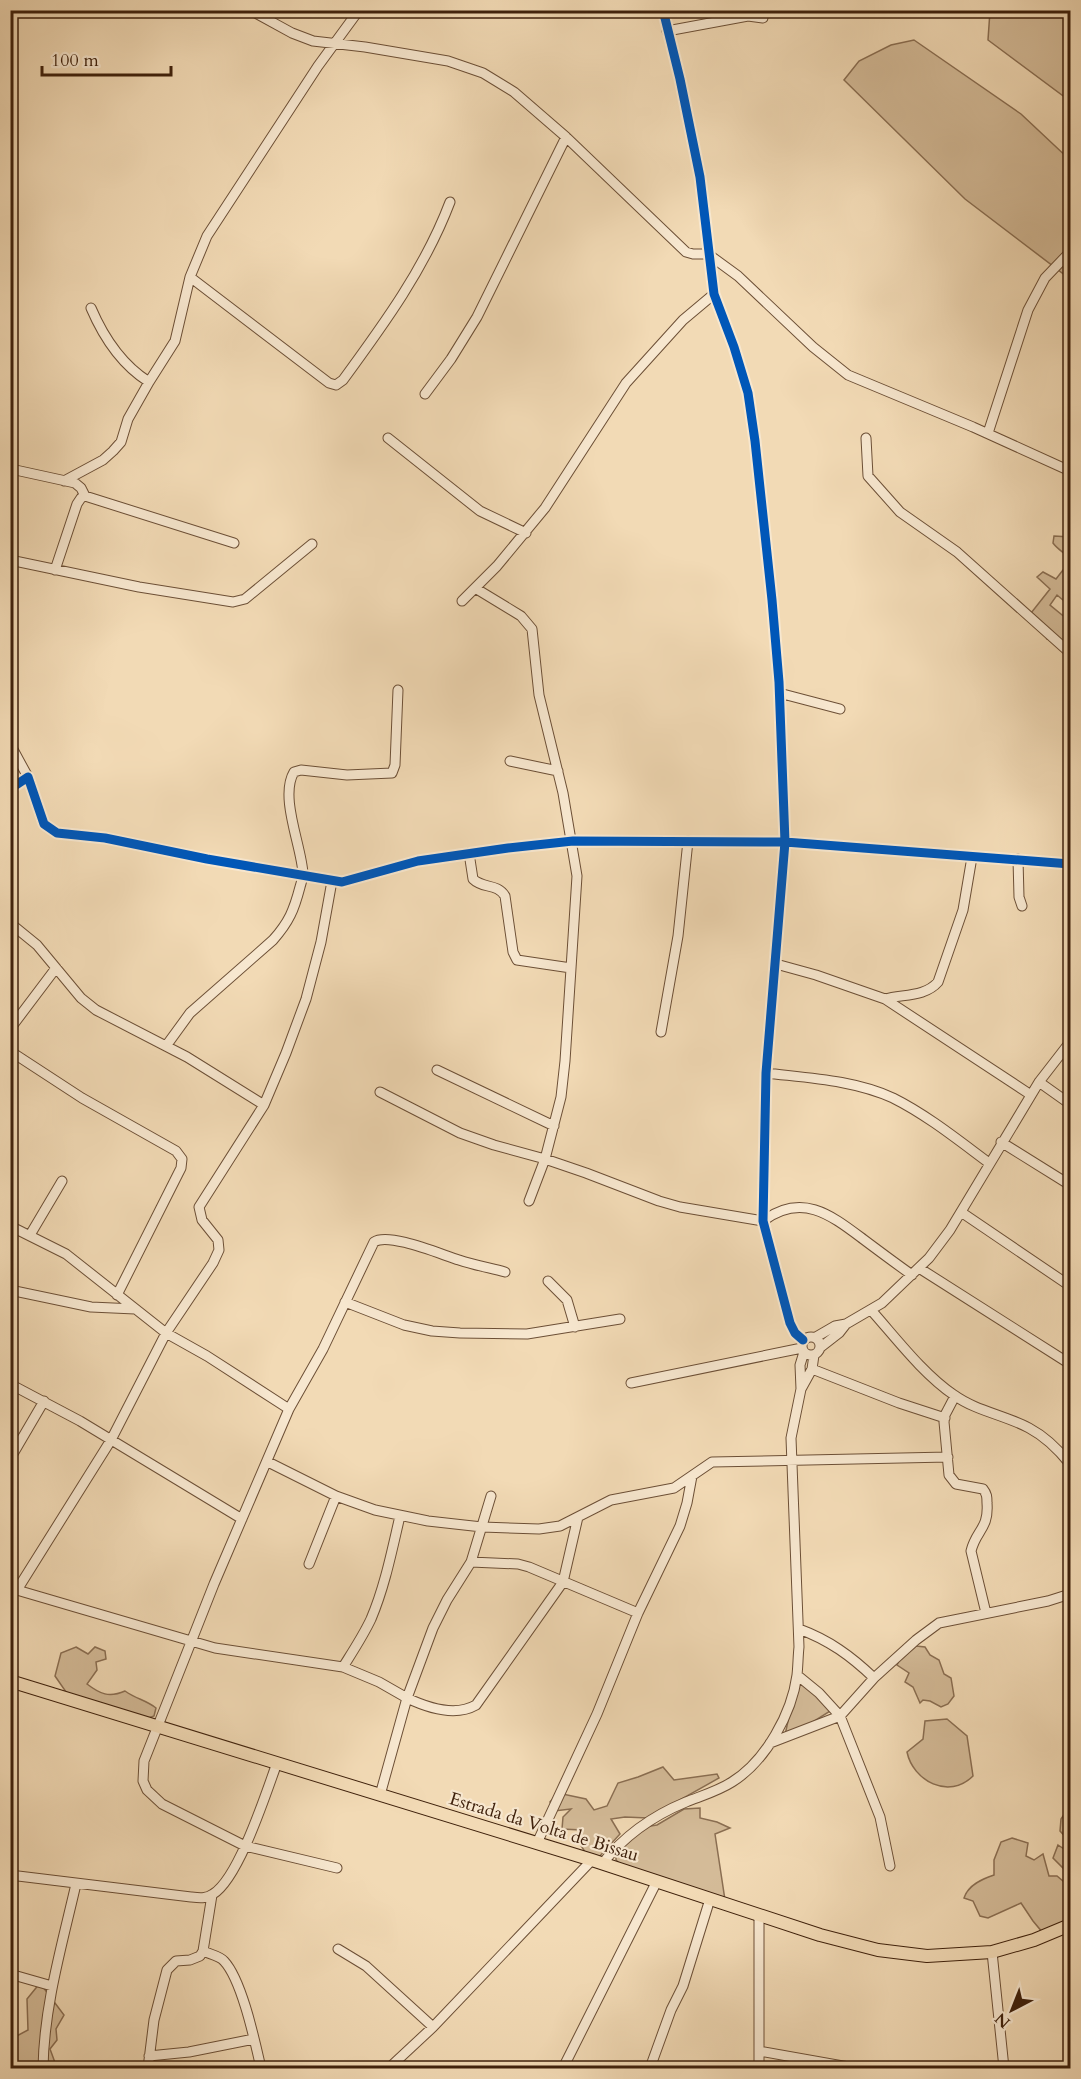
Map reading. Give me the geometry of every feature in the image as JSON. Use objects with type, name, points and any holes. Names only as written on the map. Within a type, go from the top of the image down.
[{"type":"main road","name":"Estrada da Volta de Bissau","points":[[10,1681],[537,1843],[820,1935],[878,1950],[927,1956],[992,1952],[1034,1940],[1071,1925]]},
{"type":"street","points":[[250,10],[292,33],[313,41],[440,60],[483,73],[514,92],[566,137],[686,252],[708,254],[748,285],[813,347],[848,375],[1071,471]]},
{"type":"street","points":[[64,481],[103,460],[121,442],[128,419],[175,341],[190,277],[207,236],[333,44],[359,10]]},
{"type":"street","points":[[663,10],[700,177],[714,294],[748,393],[772,600],[780,693],[785,842],[766,1073],[764,1221],[790,1323],[803,1347],[814,1355]]},
{"type":"street","points":[[667,31],[748,16],[763,18]]},
{"type":"street","points":[[426,394],[477,317],[566,137]]},
{"type":"street","points":[[190,277],[329,383],[336,385],[343,380],[375,337],[407,289],[435,239],[450,202]]},
{"type":"street","points":[[988,434],[1028,310],[1045,278],[1071,252]]},
{"type":"street","points":[[462,601],[526,532],[545,508],[626,383],[683,320],[714,294]]},
{"type":"street","points":[[91,308],[113,347],[139,376],[149,382]]},
{"type":"street","points":[[388,438],[480,511],[526,532]]},
{"type":"street","points":[[866,438],[868,476],[900,512],[957,552],[1071,653]]},
{"type":"street","points":[[10,469],[75,483],[85,496],[234,543]]},
{"type":"street","points":[[55,570],[77,504],[85,496]]},
{"type":"street","points":[[10,560],[158,591],[240,601],[256,591],[312,544]]},
{"type":"street","points":[[475,588],[521,616],[532,629],[539,695],[573,841],[577,876],[561,1097],[545,1159],[529,1201]]},
{"type":"street","points":[[166,1046],[190,1013],[273,940],[285,927],[294,910],[303,875],[291,816],[294,772],[301,770],[347,775],[392,773],[395,765],[398,690]]},
{"type":"street","points":[[780,693],[840,709]]},
{"type":"street","points":[[10,744],[28,777],[44,824],[57,833],[105,838],[332,881],[342,882],[418,861],[573,841],[785,842],[1071,864]]},
{"type":"street","points":[[510,761],[558,771]]},
{"type":"street","points":[[10,789],[28,777]]},
{"type":"street","points":[[661,1032],[678,936],[688,841]]},
{"type":"street","points":[[469,853],[473,879],[479,884],[500,889],[505,896],[513,952],[517,960],[572,968]]},
{"type":"street","points":[[885,999],[924,993],[938,982],[963,910],[972,857]]},
{"type":"street","points":[[1018,859],[1019,897],[1022,906]]},
{"type":"street","points":[[332,881],[321,942],[306,999],[264,1105],[199,1207],[202,1220],[218,1240],[219,1250],[213,1263],[166,1333],[111,1440],[14,1589],[233,1652],[343,1667],[380,1682],[407,1698],[445,1711],[465,1711],[476,1705],[563,1582],[578,1517]]},
{"type":"street","points":[[10,923],[37,945],[87,1004],[106,1017],[187,1057],[264,1105]]},
{"type":"street","points":[[776,964],[885,999],[1031,1095]]},
{"type":"street","points":[[10,1029],[56,968]]},
{"type":"street","points":[[389,2068],[433,2027],[597,1862],[625,1838],[668,1810],[733,1782],[749,1769],[770,1743],[786,1714],[797,1675],[799,1629],[791,1460],[793,1425],[801,1389],[800,1365],[803,1347],[809,1336],[816,1337],[835,1326],[846,1324],[889,1297],[939,1245],[1039,1082],[1071,1042]]},
{"type":"street","points":[[10,1051],[82,1098],[176,1151],[182,1159],[181,1168],[117,1295]]},
{"type":"street","points":[[437,1070],[554,1126]]},
{"type":"street","points":[[766,1073],[846,1084],[892,1098],[951,1134],[989,1163]]},
{"type":"street","points":[[1039,1082],[1071,1104]]},
{"type":"street","points":[[380,1092],[460,1133],[545,1159],[680,1207],[764,1221],[780,1210],[788,1208],[820,1210],[915,1272],[1071,1364]]},
{"type":"street","points":[[1001,1142],[1071,1185]]},
{"type":"street","points":[[30,1235],[62,1181]]},
{"type":"street","points":[[961,1212],[1071,1286]]},
{"type":"street","points":[[10,1226],[74,1259],[166,1333],[207,1356],[290,1409]]},
{"type":"street","points":[[338,1868],[245,1846],[162,1804],[147,1790],[143,1781],[144,1761],[214,1584],[290,1409],[323,1349],[374,1242],[381,1238],[406,1243],[505,1272]]},
{"type":"street","points":[[548,1281],[567,1300],[575,1327]]},
{"type":"street","points":[[10,1290],[91,1307],[135,1309]]},
{"type":"street","points":[[345,1302],[404,1325],[432,1331],[460,1333],[527,1334],[620,1319]]},
{"type":"street","points":[[871,1310],[937,1382],[955,1396],[1035,1431],[1053,1443],[1071,1464]]},
{"type":"street","points":[[801,1389],[812,1368],[814,1355],[846,1324]]},
{"type":"street","points":[[816,1337],[821,1347]]},
{"type":"street","points":[[631,1383],[803,1347]]},
{"type":"street","points":[[812,1368],[879,1396],[945,1418]]},
{"type":"street","points":[[10,1384],[111,1440],[242,1520]]},
{"type":"street","points":[[955,1396],[945,1418],[949,1475],[956,1484],[983,1489],[987,1496],[988,1516],[971,1551],[986,1613]]},
{"type":"street","points":[[10,1459],[44,1401]]},
{"type":"street","points":[[268,1462],[336,1496],[375,1510],[428,1521],[482,1527],[549,1528],[560,1526],[611,1500],[674,1488],[712,1462],[948,1457]]},
{"type":"street","points":[[537,1843],[597,1714],[638,1613],[680,1526],[692,1476]]},
{"type":"street","points":[[309,1564],[336,1496]]},
{"type":"street","points":[[380,1795],[407,1698],[433,1629],[447,1600],[471,1562],[491,1496]]},
{"type":"street","points":[[343,1667],[360,1640],[376,1606],[400,1515]]},
{"type":"street","points":[[471,1562],[518,1564],[529,1567],[638,1613]]},
{"type":"street","points":[[770,1743],[840,1716],[874,1678],[916,1640],[939,1623],[1048,1601],[1071,1594]]},
{"type":"street","points":[[799,1629],[836,1646],[874,1678]]},
{"type":"street","points":[[797,1675],[819,1693],[840,1716],[880,1817],[890,1866]]},
{"type":"street","points":[[10,1875],[204,1898],[212,1895],[226,1880],[245,1846],[277,1763]]},
{"type":"street","points":[[563,2068],[657,1881]]},
{"type":"street","points":[[43,2068],[43,2047],[52,1986],[76,1884]]},
{"type":"street","points":[[147,2068],[154,2020],[167,1970],[176,1961],[190,1960],[200,1956],[203,1951],[212,1895]]},
{"type":"street","points":[[650,2068],[671,2010],[683,1986],[710,1899]]},
{"type":"street","points":[[759,1915],[759,2068]]},
{"type":"street","points":[[338,1949],[366,1966],[433,2027]]},
{"type":"street","points":[[203,1951],[223,1960],[235,1979],[261,2068]]},
{"type":"street","points":[[992,1952],[1004,2068]]},
{"type":"street","points":[[10,1974],[52,1986]]},
{"type":"street","points":[[149,2056],[189,2052],[254,2039]]},
{"type":"street","points":[[759,2051],[854,2068]]},
{"type":"shaded area","points":[[990,11],[1070,11],[1070,101],[988,40]]},
{"type":"shaded area","points":[[914,40],[1021,114],[1070,160],[1070,279],[965,199],[844,80],[859,61],[891,45]]},
{"type":"shaded area","points":[[1070,468],[1070,524],[1065,511]]},
{"type":"shaded area","points":[[1054,536],[1070,537],[1070,559],[1053,543]]},
{"type":"shaded area","points":[[1070,561],[1070,606],[1057,595],[1050,605],[1067,619],[1070,615],[1070,627],[1064,634],[1067,644],[1047,639],[1031,613],[1050,589],[1037,577],[1043,572],[1056,579]]},
{"type":"shaded area","points":[[916,1646],[925,1647],[930,1655],[939,1660],[944,1674],[951,1678],[954,1696],[948,1704],[941,1707],[930,1701],[923,1700],[920,1703],[913,1687],[905,1682],[909,1673],[897,1665]]},
{"type":"shaded area","points":[[76,1647],[88,1654],[95,1647],[105,1651],[106,1659],[96,1662],[97,1670],[87,1684],[105,1694],[125,1691],[156,1708],[154,1716],[146,1719],[78,1698],[66,1692],[55,1676],[61,1653]]},
{"type":"shaded area","points":[[797,1679],[835,1708],[797,1732],[785,1735]]},
{"type":"shaded area","points":[[947,1719],[967,1736],[973,1776],[964,1783],[943,1787],[924,1779],[916,1771],[907,1752],[923,1739],[925,1721]]},
{"type":"shaded area","points":[[663,1767],[674,1780],[717,1774],[719,1778],[648,1818],[611,1819],[620,1834],[599,1857],[585,1852],[580,1844],[581,1830],[562,1829],[563,1817],[571,1809],[554,1811],[550,1802],[558,1793],[586,1799],[594,1810],[607,1806],[618,1783]]},
{"type":"shaded area","points":[[700,1808],[700,1818],[730,1828],[715,1834],[725,1900],[622,1866],[616,1860],[616,1852],[644,1827],[657,1825],[684,1809]]},
{"type":"shaded area","points":[[1067,1810],[1070,1813],[1070,1842],[1060,1831],[1061,1819]]},
{"type":"shaded area","points":[[1012,1838],[1028,1843],[1026,1856],[1034,1860],[1043,1854],[1049,1876],[1057,1876],[1063,1881],[1070,1881],[1070,1901],[1067,1904],[1066,1922],[1043,1933],[1021,1903],[988,1918],[980,1916],[973,1901],[964,1898],[972,1886],[994,1875],[994,1860],[1001,1842]]},
{"type":"shaded area","points":[[1058,1845],[1070,1853],[1070,1872],[1053,1858]]},
{"type":"shaded area","points":[[40,1983],[64,2015],[56,2029],[57,2040],[50,2049],[57,2068],[11,2068],[11,2039],[28,2030],[27,1999]]},
{"type":"cycle path","points":[[663,10],[700,177],[714,294],[748,393],[772,600],[779,682],[785,842],[766,1073],[763,1221],[790,1323],[795,1333],[803,1340]]},
{"type":"cycle path","points":[[10,789],[28,777],[44,824],[57,833],[105,838],[207,859],[342,882],[418,861],[573,841],[785,842],[1070,864]]}]
